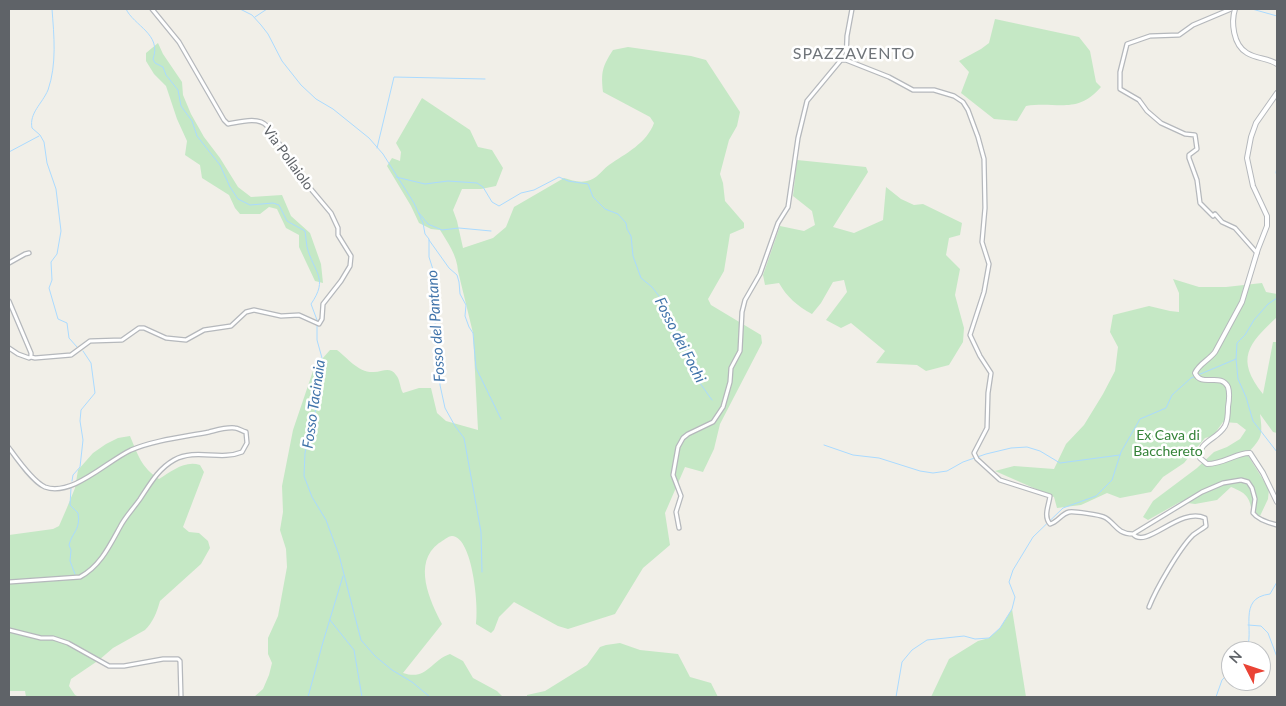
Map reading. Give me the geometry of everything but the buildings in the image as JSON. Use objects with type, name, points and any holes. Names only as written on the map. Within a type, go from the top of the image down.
[{"type":"street","name":"Via Pollaiolo","points":[[31,357],[71,355],[90,341],[122,340],[139,328],[144,328],[166,338],[186,340],[204,330],[231,326],[246,312],[254,310],[281,316],[299,315],[317,324],[322,318],[323,304],[350,266],[351,256],[338,235],[338,228],[331,213],[310,188],[267,126],[259,121],[228,124],[224,120],[179,42],[152,9]]},
{"type":"street","points":[[679,528],[676,512],[681,496],[672,475],[678,447],[683,438],[688,434],[713,422],[723,407],[730,382],[731,368],[740,351],[742,312],[745,300],[756,283],[778,223],[788,207],[798,138],[807,101],[843,60],[852,9]]},
{"type":"street","points":[[1231,9],[1193,25],[1178,35],[1150,36],[1126,44],[1120,72],[1120,88],[1139,100],[1161,124],[1185,134],[1195,135],[1197,149],[1189,155],[1189,158],[1197,180],[1200,203],[1213,216],[1215,214],[1222,222],[1235,228],[1257,253]]},
{"type":"street","points":[[1236,9],[1233,23],[1241,48],[1246,53],[1265,58],[1277,64]]},
{"type":"street","points":[[843,60],[889,77],[913,90],[934,90],[954,96],[963,102],[968,110],[978,137],[984,159],[985,208],[982,242],[989,264],[984,292],[970,335],[991,373],[988,392],[987,428],[975,456],[1000,480],[1049,495],[1051,498],[1046,516],[1050,524],[1067,512],[1083,513],[1104,517],[1114,527],[1127,534],[1133,534],[1202,492],[1223,483],[1241,480],[1248,482],[1252,488],[1255,499],[1253,513],[1255,516],[1277,525]]},
{"type":"street","points":[[1277,92],[1256,123],[1247,151],[1252,186],[1267,216],[1268,226],[1257,253],[1242,302],[1215,352],[1197,368],[1196,376],[1202,380],[1217,379],[1223,382],[1228,388],[1229,399],[1225,427],[1213,440],[1202,445],[1200,458],[1206,464],[1213,464],[1250,453],[1263,473],[1277,502]]},
{"type":"street","points":[[9,263],[29,253]]},
{"type":"street","points":[[9,301],[31,357],[18,354],[9,348]]},
{"type":"street","points":[[9,448],[36,480],[44,486],[54,489],[79,483],[130,450],[160,441],[236,428],[246,432],[247,443],[242,452],[233,456],[190,454],[166,464],[124,520],[102,559],[90,572],[80,577],[9,582]]},
{"type":"street","points":[[1133,534],[1136,538],[1146,537],[1168,524],[1185,518],[1200,516],[1205,518],[1206,522],[1206,526],[1193,535],[1178,556],[1148,607]]},
{"type":"street","points":[[9,630],[41,638],[53,638],[68,643],[109,666],[124,666],[163,659],[178,659],[180,660],[181,697]]},
{"type":"green space","points":[[995,19],[1079,37],[1090,51],[1096,82],[1101,87],[1092,96],[1075,104],[1026,106],[1017,121],[994,119],[961,93],[969,72],[959,61],[989,43]]},
{"type":"green space","points":[[158,43],[163,54],[182,82],[183,95],[191,114],[204,137],[238,187],[251,197],[282,195],[291,216],[310,233],[321,264],[323,283],[315,281],[299,247],[299,235],[286,228],[277,209],[269,207],[260,214],[240,214],[229,195],[202,178],[200,165],[185,155],[187,141],[166,86],[154,74],[146,61],[146,53]]},
{"type":"green space","points":[[628,47],[706,60],[740,112],[737,126],[729,140],[720,174],[725,201],[744,223],[744,228],[730,234],[724,271],[708,299],[711,305],[761,335],[762,343],[720,424],[714,449],[703,472],[685,467],[665,513],[670,545],[643,568],[615,614],[568,629],[558,626],[514,602],[499,617],[491,633],[476,624],[473,574],[465,548],[459,539],[452,536],[439,543],[431,551],[426,561],[425,571],[429,594],[442,624],[403,673],[411,675],[423,672],[450,654],[463,661],[473,678],[497,691],[503,697],[254,697],[263,689],[272,663],[268,654],[268,638],[278,616],[287,567],[286,549],[280,530],[283,512],[282,486],[293,430],[314,368],[330,350],[337,350],[358,368],[368,372],[389,370],[394,372],[403,393],[419,388],[431,388],[437,413],[446,421],[478,430],[473,333],[456,260],[452,249],[440,230],[431,229],[419,223],[387,166],[392,158],[400,161],[401,152],[396,143],[422,98],[470,130],[478,147],[492,150],[503,168],[496,186],[481,189],[462,189],[453,210],[463,248],[493,238],[506,227],[514,207],[564,178],[581,182],[594,178],[641,142],[651,130],[654,123],[650,117],[603,92],[602,74],[613,50]]},
{"type":"green space","points":[[797,160],[866,167],[868,172],[833,227],[854,233],[883,220],[886,187],[901,199],[914,205],[923,204],[962,223],[960,235],[949,238],[946,255],[960,269],[955,295],[964,328],[963,342],[949,365],[926,371],[917,365],[876,363],[885,351],[851,323],[841,328],[826,320],[847,292],[844,280],[833,282],[812,314],[793,301],[779,283],[765,285],[763,275],[780,226],[804,231],[815,225],[812,211],[793,196]]},
{"type":"green space","name":"Ex Cava di Bacchereto","points":[[1173,279],[1199,287],[1226,287],[1262,283],[1266,292],[1277,294],[1277,317],[1252,344],[1247,361],[1254,382],[1263,394],[1273,342],[1277,342],[1277,433],[1273,432],[1260,414],[1260,436],[1247,454],[1269,489],[1268,499],[1260,516],[1252,511],[1246,496],[1231,487],[1217,500],[1195,504],[1180,502],[1148,520],[1143,517],[1153,501],[1197,468],[1214,452],[1240,439],[1246,430],[1237,423],[1223,422],[1213,436],[1205,438],[1184,463],[1163,477],[1151,492],[1120,498],[1107,493],[1081,505],[1057,508],[1054,497],[995,471],[1014,466],[1054,469],[1066,444],[1084,425],[1115,371],[1118,347],[1110,332],[1113,315],[1149,306],[1179,312],[1179,293]]},
{"type":"green space","points":[[130,436],[144,465],[159,479],[184,465],[200,465],[204,472],[183,527],[189,532],[199,533],[208,541],[210,548],[201,564],[160,601],[154,617],[145,630],[113,648],[71,679],[69,686],[75,695],[79,697],[26,697],[25,691],[9,691],[9,535],[53,529],[59,526],[75,488],[78,470],[93,453],[106,444],[118,438]]},
{"type":"green space","points":[[1012,609],[1026,697],[931,697],[949,659],[978,641],[989,638],[1000,628]]},
{"type":"green space","points":[[620,643],[640,650],[678,654],[690,677],[711,683],[718,697],[527,697],[527,695],[545,691],[587,665],[600,647]]},
{"type":"waterway","points":[[52,9],[53,70],[48,90],[32,118],[32,128],[40,135],[44,142],[47,163],[56,189],[61,231],[57,254],[51,262],[52,280],[49,288],[58,319],[67,323],[69,338],[77,347]]},
{"type":"waterway","name":"Fosso Tacinaia","points":[[126,9],[151,37],[154,43],[153,59],[155,63],[163,67],[166,75],[178,90],[181,106],[192,121],[197,136],[220,165],[238,199],[250,205],[273,203],[279,205],[287,221],[305,231],[307,247],[319,281],[319,288],[311,304],[317,320],[317,340],[322,358],[316,409],[305,453],[304,476],[312,497],[326,520],[339,555],[361,640],[375,656],[430,697]]},
{"type":"waterway","name":"Fosso del Pantano","points":[[240,9],[252,15],[261,25],[268,34],[282,61],[301,85],[316,99],[333,109],[369,138],[383,154],[414,203],[423,223],[425,234],[429,239],[429,257],[436,279],[435,323],[438,337],[440,385],[445,408],[464,438],[481,532],[482,572]]},
{"type":"waterway","points":[[255,17],[267,9]]},
{"type":"waterway","points":[[1252,9],[1277,16]]},
{"type":"waterway","points":[[377,148],[394,77],[485,79]]},
{"type":"waterway","points":[[9,152],[39,136]]},
{"type":"waterway","points":[[1276,173],[1277,166]]},
{"type":"waterway","name":"Fosso dei Fochi","points":[[396,177],[425,184],[448,181],[477,183],[483,187],[492,202],[499,206],[521,193],[534,190],[559,177],[568,181],[588,184],[593,197],[605,209],[618,214],[626,223],[631,236],[633,256],[641,278],[652,287],[662,300],[666,321],[679,334],[693,361],[697,379],[712,400]]},
{"type":"waterway","points":[[419,213],[428,224],[442,230],[459,228],[491,231]]},
{"type":"waterway","points":[[429,240],[449,268],[457,275],[460,294],[466,305],[465,316],[473,333],[476,368],[501,419]]},
{"type":"waterway","points":[[1277,298],[1268,304],[1237,343],[1236,359],[1238,379],[1253,421],[1277,452]]},
{"type":"waterway","points":[[72,481],[73,475],[80,467],[83,440],[80,421],[81,410],[95,393],[91,363],[83,351]]},
{"type":"waterway","points":[[896,697],[902,662],[912,650],[927,640],[964,636],[975,639],[989,638],[1000,628],[1012,609],[1015,597],[1009,582],[1013,570],[1033,537],[1063,508],[1096,496],[1112,480],[1121,452],[1140,419],[1166,408],[1172,395],[1191,378],[1236,359]]},
{"type":"waterway","points":[[824,445],[853,455],[879,458],[920,471],[933,473],[947,471],[963,462],[1011,448],[1027,447],[1040,451],[1060,463],[1120,455]]},
{"type":"waterway","points":[[71,488],[70,505],[78,513],[79,519],[69,545],[71,550],[70,561],[75,574]]},
{"type":"waterway","points":[[308,697],[343,576]]},
{"type":"waterway","points":[[1249,641],[1249,617],[1253,602],[1260,597],[1270,594],[1277,582]]},
{"type":"waterway","points":[[330,620],[354,650],[362,697]]},
{"type":"waterway","points":[[1248,625],[1261,626],[1268,633],[1277,657]]},
{"type":"waterway","points":[[1216,697],[1221,683]]},
{"type":"district","name":"SPAZZAVENTO","points":[[854,54]]}]
